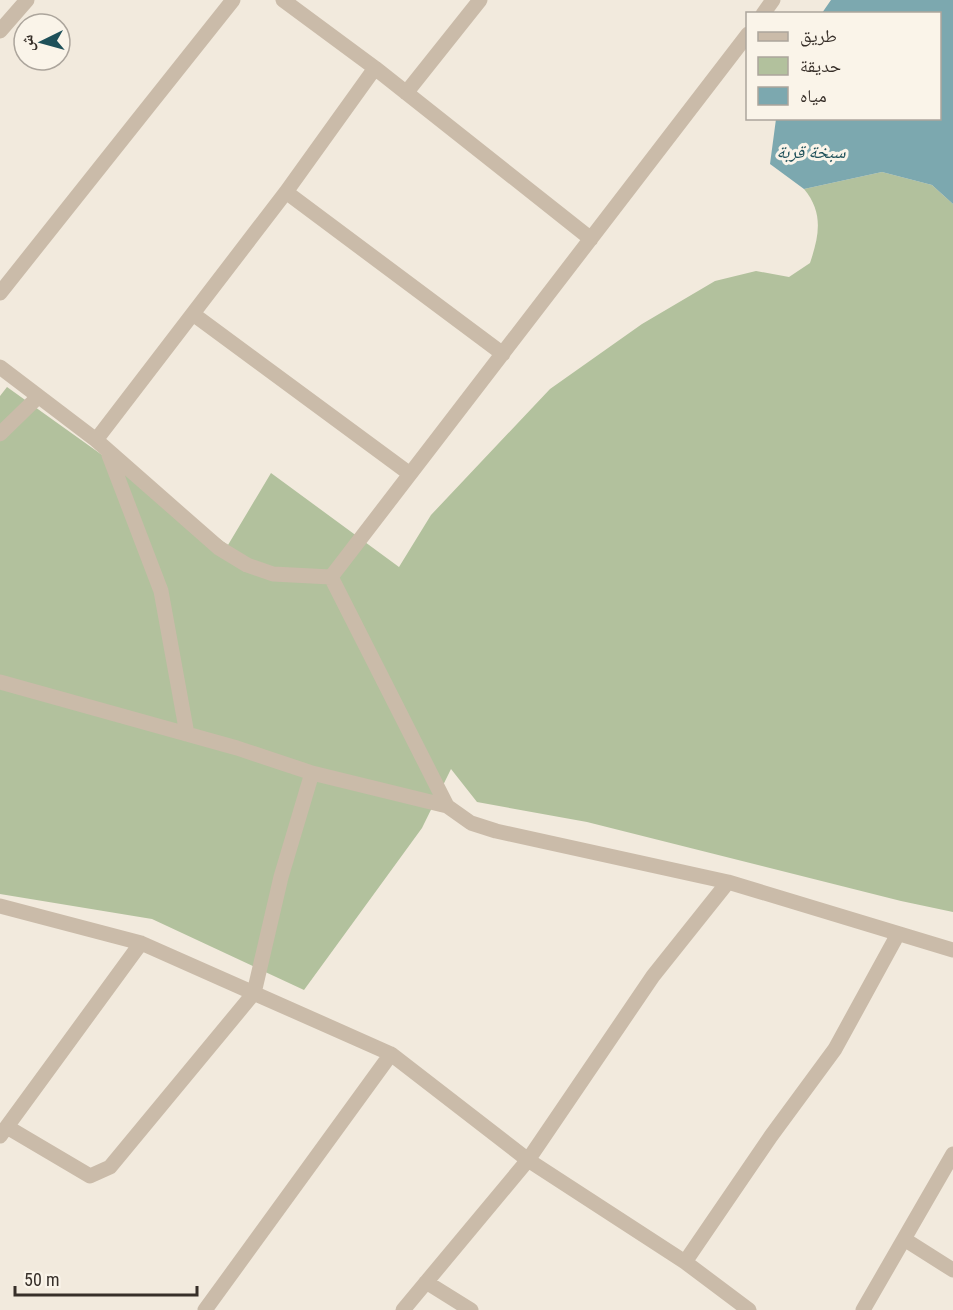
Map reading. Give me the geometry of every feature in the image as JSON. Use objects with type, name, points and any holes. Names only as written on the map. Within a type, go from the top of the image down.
[{"type":"street","points":[[0,31],[27,0]]},
{"type":"street","points":[[0,293],[233,0]]},
{"type":"street","points":[[283,0],[375,68],[591,239]]},
{"type":"street","points":[[406,93],[480,0]]},
{"type":"street","points":[[331,577],[746,35]]},
{"type":"street","points":[[96,440],[286,192],[375,68]]},
{"type":"street","points":[[286,192],[503,354]]},
{"type":"street","points":[[193,314],[410,474]]},
{"type":"street","points":[[0,367],[96,440],[219,548],[247,565],[273,574],[331,577]]},
{"type":"street","points":[[0,434],[38,397]]},
{"type":"street","points":[[108,451],[161,591],[187,734]]},
{"type":"street","points":[[331,577],[447,806]]},
{"type":"street","points":[[0,682],[187,734],[312,773],[447,806],[471,823],[496,831],[728,882],[953,950]]},
{"type":"street","points":[[141,943],[3,1131],[90,1176],[99,1174],[110,1167],[254,993],[280,876],[312,773]]},
{"type":"street","points":[[404,1310],[528,1160],[653,976],[728,882]]},
{"type":"street","points":[[0,906],[141,943],[392,1054],[528,1160],[685,1262],[749,1310]]},
{"type":"street","points":[[685,1262],[771,1136],[835,1049],[898,934]]},
{"type":"street","points":[[206,1310],[392,1054]]},
{"type":"street","points":[[863,1310],[953,1154]]},
{"type":"street","points":[[904,1239],[953,1270]]},
{"type":"street","points":[[426,1282],[471,1310]]},
{"type":"green space","points":[[882,172],[932,185],[953,204],[953,912],[587,822],[477,802],[451,769],[422,828],[304,990],[152,919],[0,894],[0,396],[7,387],[228,545],[271,473],[399,567],[431,515],[550,389],[642,324],[715,281],[756,271],[789,277],[810,263],[816,243],[818,225],[815,207],[804,189]]},
{"type":"water","name":"سبخة قربة","points":[[831,0],[953,0],[953,204],[932,185],[882,172],[804,189],[770,164],[776,120],[941,120],[941,12],[823,12]]}]
